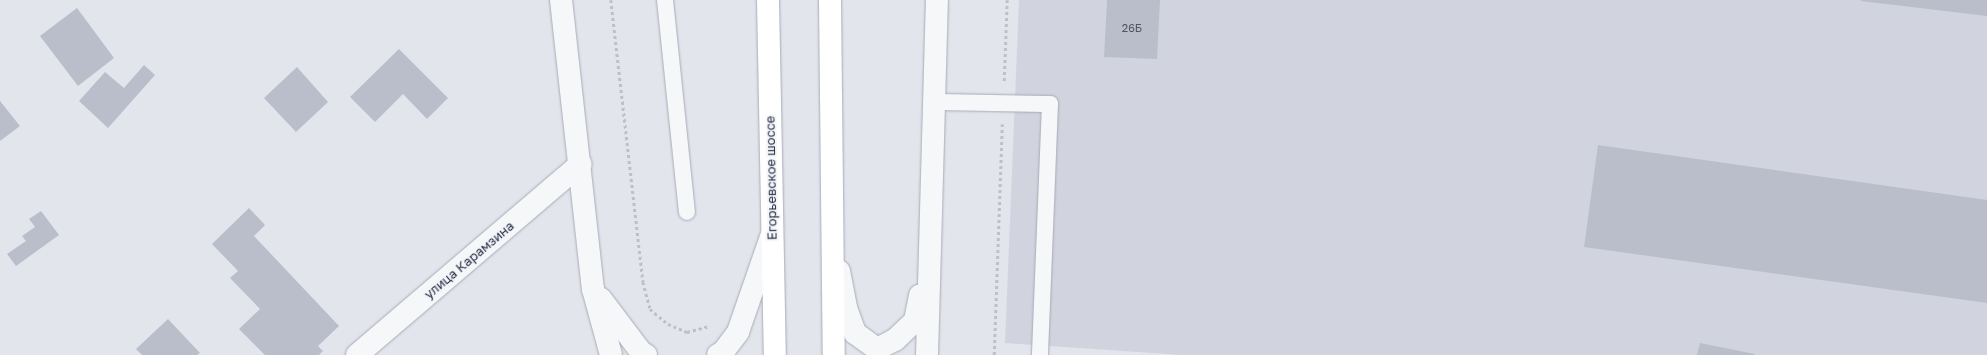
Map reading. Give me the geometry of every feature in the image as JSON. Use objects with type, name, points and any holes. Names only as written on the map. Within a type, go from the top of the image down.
[{"type":"main road","name":"Егорьевское шоссе","points":[[768,0],[775,355]]},
{"type":"main road","points":[[830,0],[834,355]]},
{"type":"street","points":[[561,0],[581,164],[593,289],[611,355]]},
{"type":"street","points":[[927,355],[937,0]]},
{"type":"street","name":"улица Карамзина","points":[[357,355],[581,164]]},
{"type":"street","points":[[718,355],[723,352],[738,332],[772,232]]},
{"type":"street","points":[[833,239],[846,308],[855,333],[876,349],[895,340],[915,321],[931,247]]},
{"type":"street","points":[[593,289],[641,352],[646,355]]},
{"type":"lane","points":[[665,0],[687,212]]},
{"type":"lane","points":[[934,102],[1050,104],[1040,355]]},
{"type":"path","points":[[611,0],[643,282],[650,309],[668,324],[687,332],[715,325]]},
{"type":"path","points":[[994,355],[1007,0]]},
{"type":"shaded area","points":[[1019,0],[1987,0],[1987,355],[1182,355],[1005,343]]},
{"type":"building","points":[[1107,0],[1160,0],[1157,59],[1104,57]]},
{"type":"building","points":[[1987,0],[1987,16],[1861,1]]},
{"type":"building","points":[[77,8],[114,58],[78,86],[40,36]]},
{"type":"building","points":[[399,49],[448,98],[427,119],[403,94],[375,122],[350,97]]},
{"type":"building","points":[[144,65],[155,75],[108,128],[79,101],[105,72],[124,88]]},
{"type":"building","points":[[297,67],[328,102],[296,132],[264,98]]},
{"type":"building","points":[[0,101],[20,126],[0,141]]},
{"type":"building","points":[[1598,145],[1987,200],[1987,303],[1584,247]]},
{"type":"building","points":[[249,208],[265,225],[254,236],[339,326],[318,346],[323,351],[319,355],[265,355],[239,329],[260,309],[230,278],[238,271],[212,244]]},
{"type":"building","points":[[41,211],[59,235],[16,266],[7,254],[26,241],[22,236],[35,227],[29,219]]},
{"type":"building","points":[[168,319],[200,353],[197,355],[142,355],[136,349]]},
{"type":"building","points":[[1700,343],[1755,354],[1697,355]]}]
